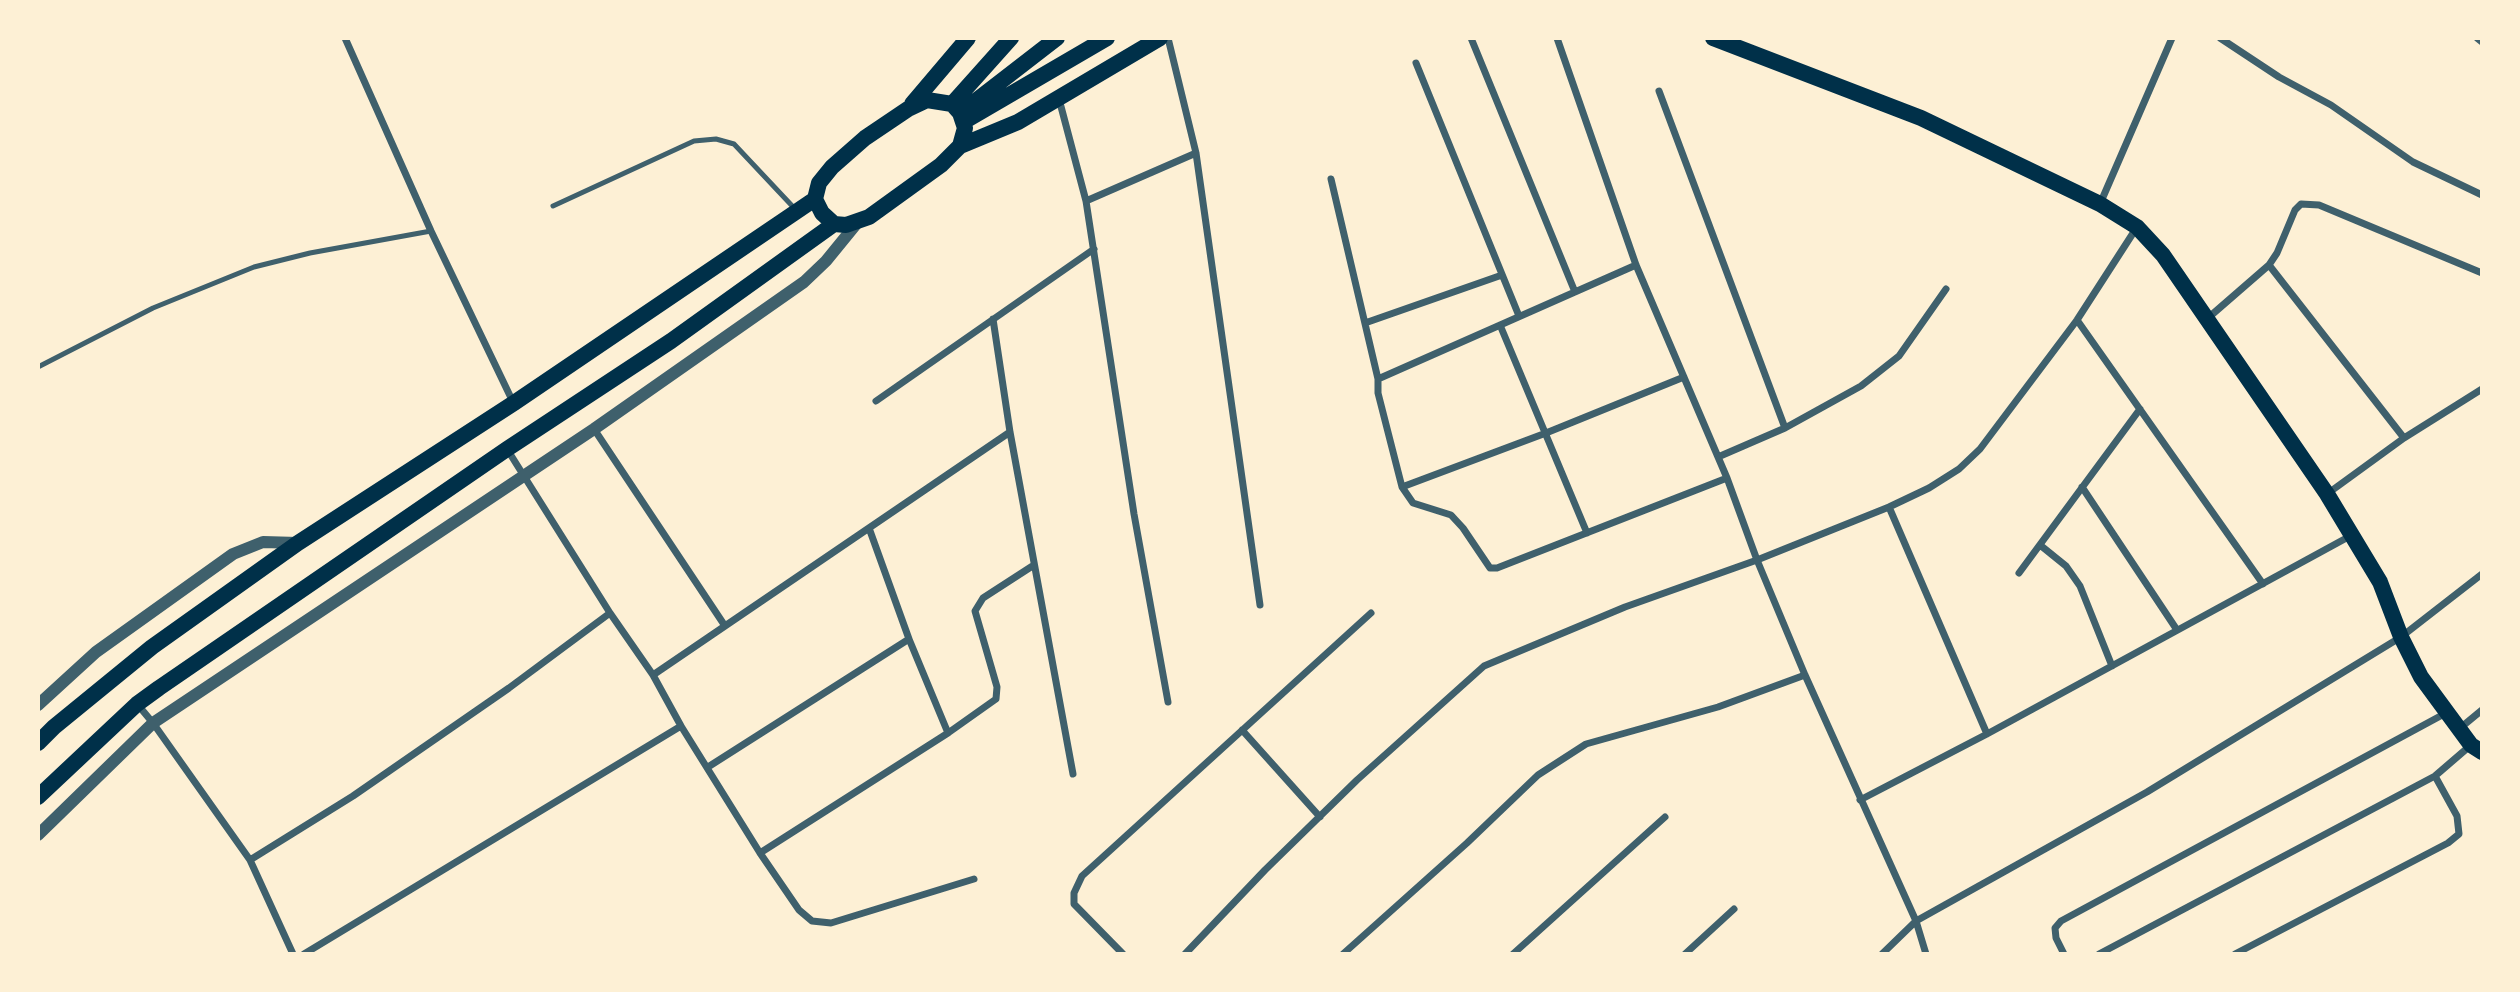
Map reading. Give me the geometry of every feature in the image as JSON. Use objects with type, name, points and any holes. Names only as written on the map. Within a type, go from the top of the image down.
[{"type":"main road","points":[[908,108],[968,38]]},
{"type":"main road","points":[[1010,38],[959,113],[964,140],[941,165],[869,218],[846,225],[834,224],[822,213],[815,199],[819,183],[832,167],[865,138],[908,108],[927,100],[959,113],[1107,38]]},
{"type":"main road","points":[[959,113],[1057,38]]},
{"type":"main road","points":[[961,146],[1018,122],[1160,38]]},
{"type":"main road","points":[[1713,38],[1921,118],[2100,204],[2137,227],[2163,255],[2327,494],[2380,582],[2401,637],[2421,677],[2446,713],[2476,748]]},
{"type":"main road","points":[[38,743],[152,647],[298,543],[514,403],[815,199]]},
{"type":"main road","points":[[38,797],[137,704],[507,449],[671,341],[834,224]]},
{"type":"street","points":[[345,38],[431,230],[514,403]]},
{"type":"street","points":[[1168,38],[1196,153],[1260,605]]},
{"type":"street","points":[[1471,38],[1575,292]]},
{"type":"street","points":[[1556,38],[1636,265],[1727,478],[1757,560],[1805,675],[1916,921],[1926,954]]},
{"type":"street","points":[[2100,204],[2172,38]]},
{"type":"street","points":[[2220,38],[2279,77],[2331,105],[2413,162],[2482,195]]},
{"type":"street","points":[[2477,38],[2482,42]]},
{"type":"street","points":[[1416,63],[1519,316]]},
{"type":"street","points":[[1659,92],[1785,428]]},
{"type":"street","points":[[1059,98],[1086,201],[1134,514],[1168,702]]},
{"type":"street","points":[[1086,201],[1196,153]]},
{"type":"street","points":[[1331,179],[1378,379],[1378,393],[1402,487],[1413,503],[1451,515],[1490,568],[1497,568],[1727,478]]},
{"type":"street","points":[[2207,319],[2269,265],[2277,253],[2295,210],[2301,204],[2319,205],[2482,273]]},
{"type":"street","points":[[38,835],[153,723],[594,429],[804,282],[826,261],[856,223]]},
{"type":"street","points":[[1185,954],[1357,780],[1484,666],[1625,607],[1757,560],[1888,508],[1929,488],[1959,469],[1980,449],[2077,320],[2137,227]]},
{"type":"street","points":[[876,401],[1094,249]]},
{"type":"street","points":[[1378,379],[1636,265]]},
{"type":"street","points":[[2269,265],[2404,438]]},
{"type":"street","points":[[1365,323],[1502,275]]},
{"type":"street","points":[[1718,457],[1785,428],[1861,386],[1899,356],[1946,289]]},
{"type":"street","points":[[993,319],[1010,432],[1073,774]]},
{"type":"street","points":[[2077,320],[2263,584]]},
{"type":"street","points":[[1500,325],[1587,533]]},
{"type":"street","points":[[1402,487],[1684,377]]},
{"type":"street","points":[[2327,494],[2404,438],[2482,389]]},
{"type":"street","points":[[2019,573],[2140,409]]},
{"type":"street","points":[[594,429],[725,626]]},
{"type":"street","points":[[653,675],[1010,432]]},
{"type":"street","points":[[507,449],[610,613],[653,675],[681,726],[760,853],[799,910],[812,921],[831,923],[974,879]]},
{"type":"street","points":[[2082,487],[2177,630]]},
{"type":"street","points":[[1888,508],[1987,734]]},
{"type":"street","points":[[869,528],[909,639],[948,733]]},
{"type":"street","points":[[1860,800],[2353,535]]},
{"type":"street","points":[[38,705],[96,652],[233,554],[263,542],[298,543]]},
{"type":"street","points":[[2039,545],[2066,566],[2080,586],[2112,666]]},
{"type":"street","points":[[760,853],[993,702],[998,695],[975,611],[983,598],[1034,565]]},
{"type":"street","points":[[1882,954],[1916,921],[2147,792],[2401,637],[2482,574]]},
{"type":"street","points":[[250,860],[353,796],[509,688],[610,613]]},
{"type":"street","points":[[1123,954],[1074,904],[1074,893],[1082,876],[1371,613]]},
{"type":"street","points":[[708,768],[909,639]]},
{"type":"street","points":[[1343,954],[1538,775],[1586,744],[1718,707],[1805,675]]},
{"type":"street","points":[[137,704],[250,860],[293,954]]},
{"type":"street","points":[[2459,729],[2482,709]]},
{"type":"street","points":[[2064,954],[2056,938],[2055,928],[2061,921],[2446,713]]},
{"type":"street","points":[[304,954],[681,726]]},
{"type":"street","points":[[1242,730],[1320,817]]},
{"type":"street","points":[[2099,954],[2435,776],[2476,748]]},
{"type":"street","points":[[2235,954],[2448,843],[2459,834],[2457,816],[2435,776]]},
{"type":"street","points":[[1513,954],[1665,817]]},
{"type":"street","points":[[1685,954],[1734,909]]},
{"type":"lane","points":[[553,206],[694,141],[716,139],[734,144],[796,211]]},
{"type":"lane","points":[[38,367],[153,308],[254,267],[310,253],[431,230]]}]
